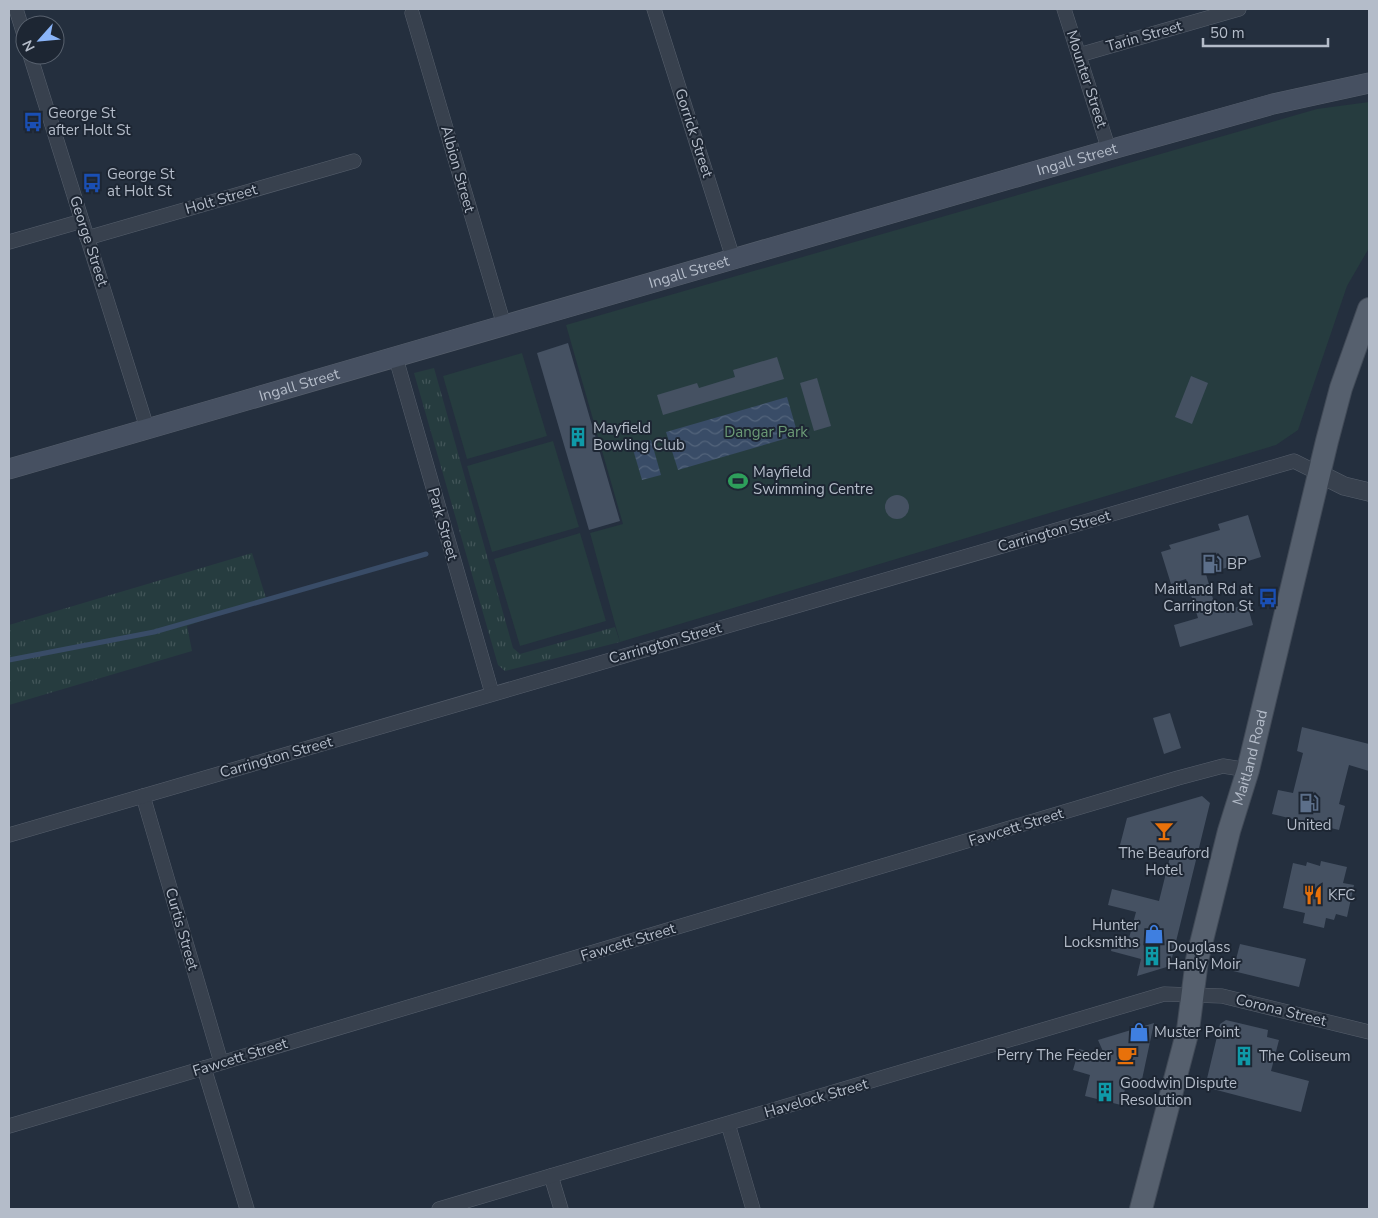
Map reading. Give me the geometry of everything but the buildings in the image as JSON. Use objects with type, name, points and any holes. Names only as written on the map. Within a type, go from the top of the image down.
[{"type":"main road","name":"Ingall Street","points":[[9,469],[395,355],[1110,150],[1273,104],[1369,83]]},
{"type":"main road","name":"Maitland Road","points":[[1142,1209],[1188,1030],[1195,969],[1220,866],[1248,770],[1341,388],[1369,309]]},
{"type":"street","name":"Gorrick Street","points":[[654,9],[733,258]]},
{"type":"street","name":"Mounter Street","points":[[1064,9],[1110,150]]},
{"type":"street","name":"Tarin Street","points":[[1079,55],[1239,9]]},
{"type":"street","name":"Albion Street","points":[[412,13],[504,325]]},
{"type":"street","name":"George Street","points":[[33,65],[146,428]]},
{"type":"street","name":"Holt Street","points":[[87,238],[354,161]]},
{"type":"street","points":[[9,242],[82,221]]},
{"type":"street","name":"Park Street","points":[[395,355],[492,693]]},
{"type":"street","name":"Carrington Street","points":[[9,835],[1294,461],[1320,474]]},
{"type":"street","points":[[1320,474],[1344,486],[1369,492]]},
{"type":"street","name":"Fawcett Street","points":[[9,1126],[1178,778],[1223,766],[1248,770]]},
{"type":"street","name":"Curtis Street","points":[[143,796],[221,1062]]},
{"type":"street","name":"Havelock Street","points":[[440,1209],[1164,994],[1193,994]]},
{"type":"street","name":"Corona Street","points":[[1193,994],[1222,996],[1369,1032]]},
{"type":"street","points":[[204,1068],[247,1209]]},
{"type":"street","points":[[728,1124],[753,1209]]},
{"type":"street","points":[[551,1176],[561,1209]]},
{"type":"green space","name":"Dangar Park","points":[[1369,102],[1369,248],[1347,286],[1298,430],[1276,445],[620,642],[590,533],[623,524],[566,325],[1317,109]]},
{"type":"green space","points":[[522,353],[547,436],[467,459],[443,376]]},
{"type":"green space","points":[[434,368],[513,648],[520,654],[615,627],[620,642],[505,671],[498,665],[414,373]]},
{"type":"green space","points":[[553,441],[579,527],[492,552],[467,466]]},
{"type":"green space","points":[[580,533],[606,621],[520,646],[494,559]]},
{"type":"green space","points":[[252,553],[266,598],[187,626],[192,651],[9,705],[9,625]]},
{"type":"water","points":[[787,397],[798,435],[678,470],[666,432]]},
{"type":"water","points":[[651,440],[661,475],[642,480],[632,446]]},
{"type":"waterway","points":[[9,660],[154,632],[426,554]]},
{"type":"place","name":"George St after Holt St","points":[[33,122]]},
{"type":"place","name":"George St at Holt St","points":[[92,183]]},
{"type":"place","name":"Mayfield Bowling Club","points":[[578,437]]},
{"type":"place","name":"Mayfield Swimming Centre","points":[[738,481]]},
{"type":"place","name":"BP","points":[[1212,564]]},
{"type":"place","name":"Maitland Rd at Carrington St","points":[[1268,598]]},
{"type":"place","name":"United","points":[[1309,803]]},
{"type":"place","name":"The Beauford Hotel","points":[[1164,831]]},
{"type":"place","name":"KFC","points":[[1313,895]]},
{"type":"place","name":"Hunter Locksmiths","points":[[1154,934]]},
{"type":"place","name":"Douglass Hanly Moir","points":[[1152,956]]},
{"type":"place","name":"Muster Point","points":[[1139,1032]]},
{"type":"place","name":"Perry The Feeder","points":[[1127,1055]]},
{"type":"place","name":"The Coliseum","points":[[1244,1056]]},
{"type":"place","name":"Goodwin Dispute Resolution","points":[[1105,1092]]}]
